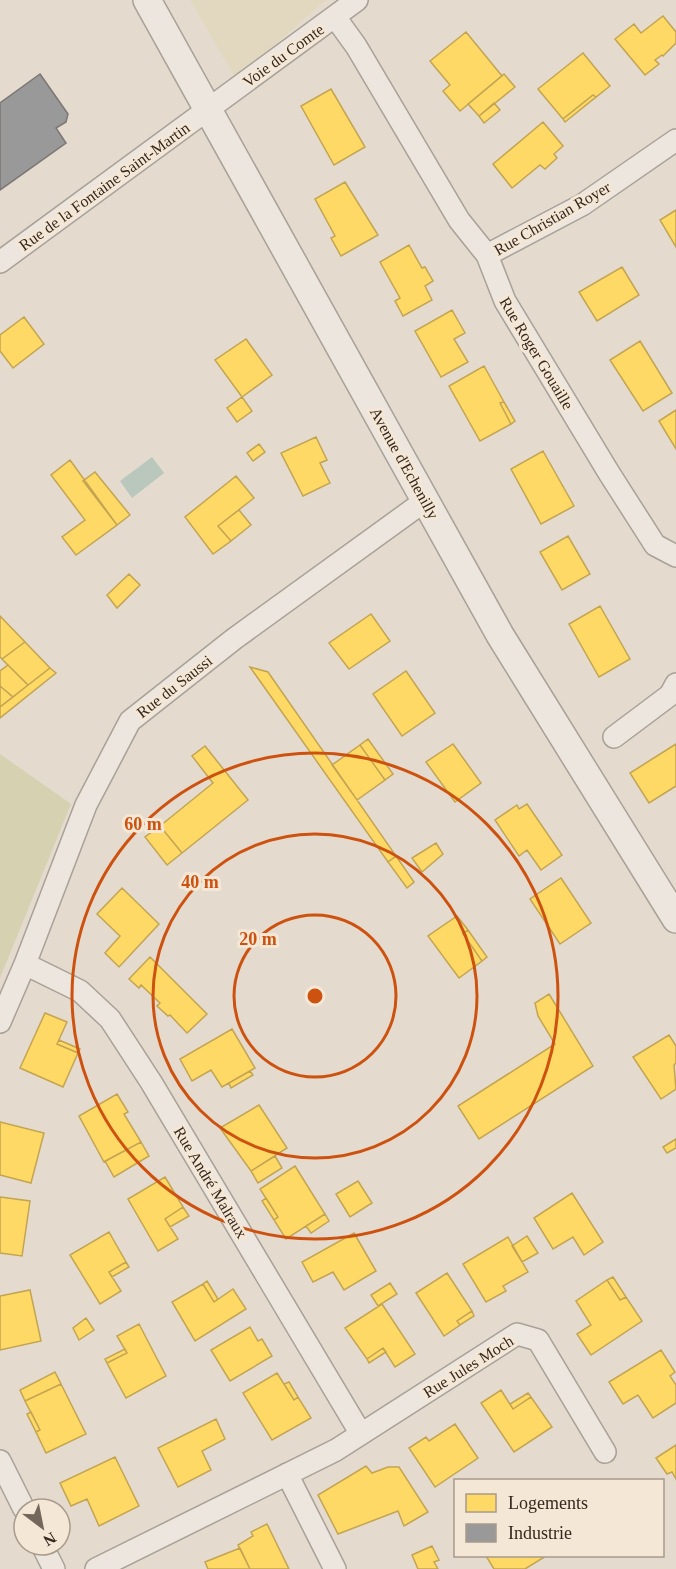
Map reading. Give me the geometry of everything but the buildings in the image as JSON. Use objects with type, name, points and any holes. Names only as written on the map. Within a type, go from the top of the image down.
[{"type":"street","name":"Avenue d'Echenilly","points":[[147,0],[500,635],[676,919]]},
{"type":"street","name":"Voie du Comte","points":[[208,110],[357,0]]},
{"type":"street","name":"Rue Roger Gouaille","points":[[335,17],[356,46],[459,220],[487,255],[505,301],[609,473],[655,545],[676,556]]},
{"type":"street","name":"Rue de la Fontaine Saint-Martin","points":[[0,262],[208,110]]},
{"type":"street","name":"Rue Christian Royer","points":[[487,255],[582,205],[676,140]]},
{"type":"street","name":"Rue du Saussi","points":[[0,1022],[25,964],[86,805],[130,721],[234,639],[426,500]]},
{"type":"street","points":[[614,737],[670,695],[676,684]]},
{"type":"street","name":"Rue André Malraux","points":[[25,964],[80,991],[110,1019],[152,1082],[361,1434]]},
{"type":"street","name":"Rue Jules Moch","points":[[96,1569],[336,1450],[517,1334],[538,1340],[605,1452]]},
{"type":"street","points":[[0,1461],[6,1490]]},
{"type":"street","points":[[287,1474],[335,1569]]},
{"type":"shaded area","points":[[190,0],[326,0],[236,79]]},
{"type":"shaded area","points":[[152,457],[164,473],[132,498],[120,481]]},
{"type":"shaded area","points":[[0,754],[71,804],[0,978]]}]
